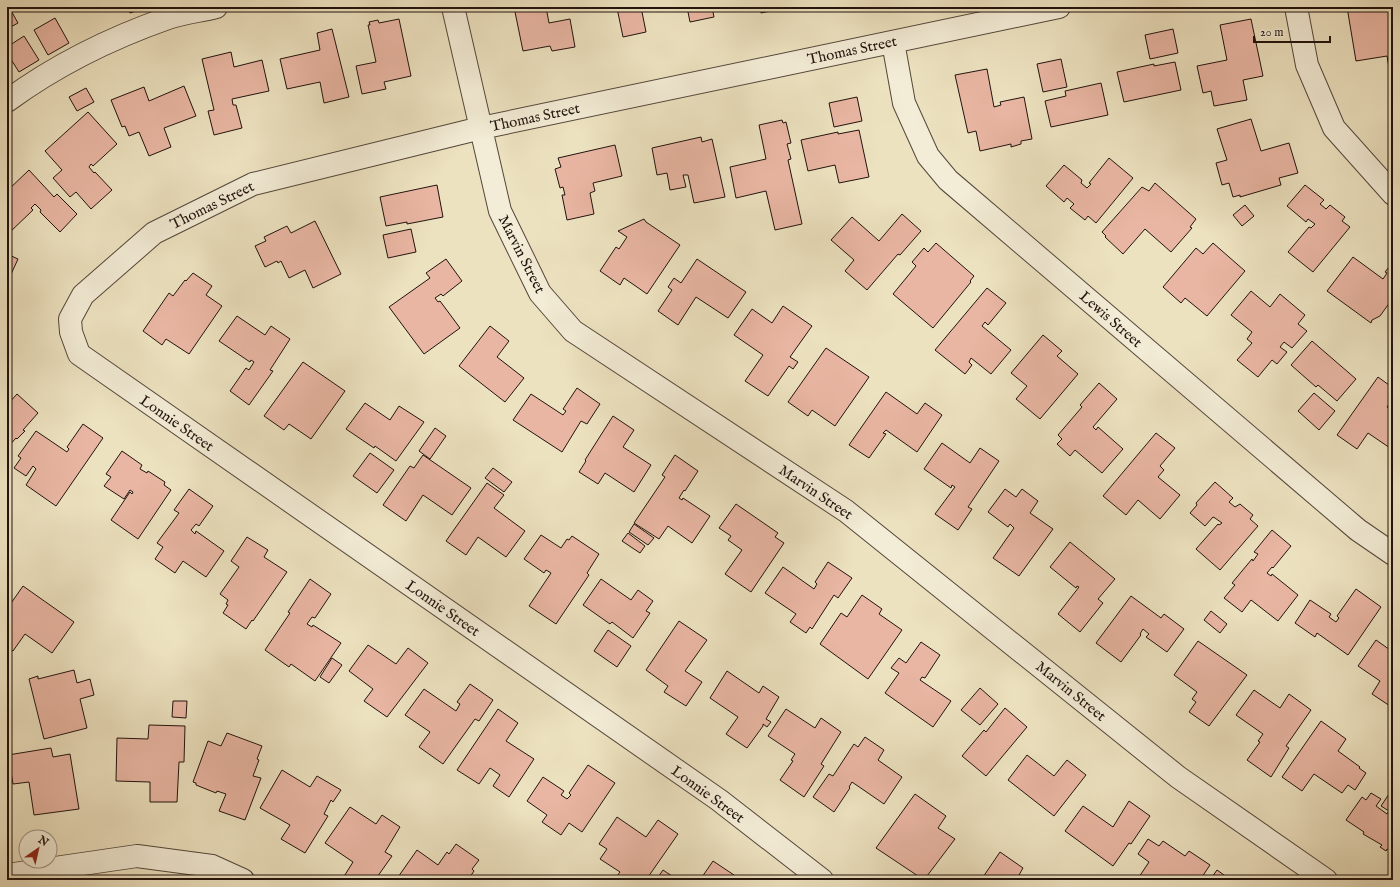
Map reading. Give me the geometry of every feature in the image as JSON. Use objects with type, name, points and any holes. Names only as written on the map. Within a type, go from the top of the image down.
[{"type":"street","points":[[7,102],[25,88],[89,50],[169,18],[216,7]]},
{"type":"street","name":"Marvin Street","points":[[453,7],[500,212],[540,293],[573,331],[846,511],[1178,778],[1326,880]]},
{"type":"street","name":"Thomas Street","points":[[71,332],[70,319],[83,295],[154,233],[253,184],[481,128],[1059,7]]},
{"type":"street","points":[[1296,7],[1307,65],[1334,128],[1393,194]]},
{"type":"street","name":"Lewis Street","points":[[893,42],[904,104],[928,156],[948,180],[1358,530],[1393,554]]},
{"type":"street","name":"Lonnie Street","points":[[71,332],[79,354],[719,800],[822,880]]},
{"type":"street","points":[[7,875],[137,856],[212,866],[243,880]]},
{"type":"building","points":[[7,7],[9,7],[18,23],[7,29]]},
{"type":"building","points":[[128,7],[148,7],[130,13]]},
{"type":"building","points":[[514,7],[546,7],[549,23],[570,19],[575,47],[552,51],[550,46],[523,51]]},
{"type":"building","points":[[618,7],[641,7],[646,32],[623,37]]},
{"type":"building","points":[[687,7],[712,7],[714,17],[690,22]]},
{"type":"building","points":[[760,7],[789,7],[761,13]]},
{"type":"building","points":[[1347,7],[1393,7],[1393,74],[1390,74],[1387,56],[1356,61]]},
{"type":"building","points":[[55,18],[69,43],[48,55],[34,30]]},
{"type":"building","points":[[399,19],[411,76],[384,82],[386,89],[362,94],[356,66],[376,62],[368,25],[370,25],[369,22],[378,20],[379,23]]},
{"type":"building","points":[[1251,19],[1263,76],[1243,80],[1247,100],[1214,106],[1211,91],[1203,93],[1197,66],[1227,60],[1220,25]]},
{"type":"building","points":[[332,29],[349,97],[324,103],[320,82],[287,89],[280,59],[320,50],[317,33]]},
{"type":"building","points":[[1173,29],[1178,53],[1150,59],[1145,35]]},
{"type":"building","points":[[24,36],[39,60],[19,72],[7,53],[7,47]]},
{"type":"building","points":[[231,52],[234,67],[262,60],[269,91],[232,99],[233,105],[236,105],[242,128],[214,135],[208,111],[214,110],[202,59]]},
{"type":"building","points":[[1061,59],[1067,87],[1043,92],[1037,64]]},
{"type":"building","points":[[1175,62],[1181,90],[1124,102],[1117,72],[1154,64],[1154,66]]},
{"type":"building","points":[[987,69],[994,107],[1001,105],[1000,102],[1024,97],[1032,139],[1021,141],[1021,144],[1011,147],[1011,144],[980,151],[976,131],[968,133],[955,75]]},
{"type":"building","points":[[1101,83],[1108,115],[1051,127],[1045,101],[1066,96],[1065,91]]},
{"type":"building","points":[[184,86],[196,116],[164,128],[171,147],[149,156],[139,132],[129,136],[125,126],[122,127],[111,100],[144,87],[149,101]]},
{"type":"building","points":[[86,88],[94,102],[77,111],[69,97]]},
{"type":"building","points":[[857,97],[862,121],[834,127],[829,103]]},
{"type":"building","points":[[88,112],[117,144],[93,166],[91,164],[89,167],[112,190],[91,209],[76,192],[70,197],[53,178],[62,170],[45,151]]},
{"type":"building","points":[[1251,119],[1261,151],[1289,143],[1298,173],[1279,178],[1281,185],[1240,197],[1240,195],[1233,197],[1229,183],[1222,185],[1216,163],[1227,160],[1217,129]]},
{"type":"building","points":[[782,120],[783,123],[786,122],[791,143],[787,144],[791,159],[788,160],[802,224],[775,230],[766,191],[736,198],[730,167],[766,159],[759,125]]},
{"type":"building","points":[[859,130],[869,177],[839,183],[835,165],[808,171],[801,140],[838,132],[838,134]]},
{"type":"building","points":[[701,137],[702,142],[712,139],[725,197],[694,203],[688,175],[683,175],[686,187],[670,190],[667,173],[657,175],[652,148]]},
{"type":"building","points":[[615,145],[622,176],[593,183],[595,191],[590,193],[594,214],[567,220],[562,195],[565,195],[563,187],[560,188],[555,169],[561,167],[558,158]]},
{"type":"building","points":[[1109,158],[1133,178],[1096,223],[1088,216],[1085,220],[1070,208],[1074,204],[1067,198],[1064,202],[1046,186],[1064,165],[1082,180],[1081,183],[1087,188],[1091,184],[1089,183]]},
{"type":"building","points":[[29,170],[54,197],[57,194],[77,214],[60,232],[40,212],[41,210],[35,204],[31,208],[33,210],[9,233],[7,231],[7,191]]},
{"type":"building","points":[[1155,183],[1196,219],[1190,227],[1192,228],[1171,252],[1145,229],[1123,254],[1105,237],[1106,236],[1102,232],[1142,187],[1149,191]]},
{"type":"building","points":[[437,185],[443,217],[407,224],[407,222],[386,226],[380,197]]},
{"type":"building","points":[[1305,185],[1324,200],[1320,204],[1326,209],[1330,205],[1345,217],[1342,221],[1350,227],[1313,272],[1288,252],[1309,227],[1311,228],[1315,224],[1308,219],[1306,222],[1287,206]]},
{"type":"building","points":[[1245,205],[1254,216],[1242,226],[1233,215]]},
{"type":"building","points":[[902,214],[921,231],[900,255],[898,254],[867,290],[845,271],[854,260],[831,240],[852,217],[879,241]]},
{"type":"building","points":[[644,219],[646,222],[680,245],[647,294],[624,278],[620,285],[600,271],[616,247],[619,249],[627,237],[618,231]]},
{"type":"building","points":[[315,221],[341,274],[313,288],[305,270],[289,278],[281,261],[278,263],[277,261],[265,267],[255,246],[266,241],[264,237],[287,226],[291,233]]},
{"type":"building","points":[[411,229],[416,252],[388,258],[383,235]]},
{"type":"building","points":[[936,243],[974,276],[970,281],[971,282],[933,328],[893,294],[916,266],[912,262],[924,248],[928,252]]},
{"type":"building","points":[[1213,243],[1245,271],[1207,316],[1185,298],[1181,303],[1163,287],[1196,248],[1203,254]]},
{"type":"building","points":[[7,254],[18,259],[7,283]]},
{"type":"building","points":[[1353,257],[1383,279],[1387,273],[1385,272],[1393,262],[1393,298],[1380,316],[1372,320],[1371,323],[1327,291]]},
{"type":"building","points":[[446,259],[462,281],[443,296],[441,294],[435,298],[438,302],[440,301],[460,328],[424,354],[389,307],[430,278],[426,273]]},
{"type":"building","points":[[697,259],[746,292],[728,318],[696,297],[678,325],[658,311],[672,290],[668,287],[674,278],[681,283]]},
{"type":"building","points":[[193,273],[212,286],[206,295],[222,306],[189,354],[166,339],[162,345],[143,331],[169,293],[173,296],[185,280],[186,281]]},
{"type":"building","points":[[987,288],[1006,303],[988,325],[985,322],[982,326],[1011,350],[991,374],[971,358],[969,362],[972,365],[965,374],[935,350]]},
{"type":"building","points":[[1251,291],[1270,307],[1280,294],[1305,315],[1298,324],[1307,331],[1292,348],[1284,342],[1280,347],[1287,352],[1277,364],[1272,360],[1258,377],[1237,360],[1252,343],[1247,339],[1252,332],[1231,315]]},
{"type":"building","points":[[783,306],[812,326],[790,357],[798,362],[793,369],[789,366],[768,396],[745,381],[763,355],[734,335],[752,309],[772,323]]},
{"type":"building","points":[[237,316],[265,335],[271,326],[290,339],[270,370],[273,371],[249,405],[230,391],[246,368],[249,370],[254,362],[251,360],[250,362],[219,341]]},
{"type":"building","points":[[490,326],[509,341],[497,357],[524,378],[505,402],[459,366]]},
{"type":"building","points":[[1043,335],[1062,351],[1057,356],[1078,374],[1040,419],[1016,399],[1027,386],[1011,373]]},
{"type":"building","points":[[1312,341],[1356,379],[1337,401],[1318,385],[1316,387],[1291,365]]},
{"type":"building","points":[[826,348],[869,377],[835,426],[812,410],[808,416],[788,402]]},
{"type":"building","points":[[303,362],[345,391],[311,439],[289,424],[284,430],[264,416]]},
{"type":"building","points":[[1378,377],[1393,388],[1393,399],[1387,407],[1393,411],[1393,450],[1368,433],[1357,449],[1337,435]]},
{"type":"building","points":[[1099,383],[1117,399],[1093,427],[1096,430],[1098,427],[1123,449],[1102,473],[1075,450],[1070,456],[1057,444],[1062,439],[1058,435],[1082,407],[1080,405]]},
{"type":"building","points":[[577,388],[600,404],[587,424],[581,421],[562,452],[513,420],[531,394],[563,415],[566,411],[563,409]]},
{"type":"building","points":[[886,392],[917,414],[925,403],[942,415],[917,452],[886,430],[883,433],[886,434],[869,458],[849,445]]},
{"type":"building","points":[[1314,393],[1335,411],[1319,430],[1298,411]]},
{"type":"building","points":[[17,394],[38,413],[23,430],[25,431],[7,448],[7,405]]},
{"type":"building","points":[[365,403],[390,420],[399,406],[424,422],[396,461],[375,446],[374,448],[346,429]]},
{"type":"building","points":[[613,416],[634,430],[623,447],[651,465],[634,492],[605,473],[598,484],[579,472]]},
{"type":"building","points":[[83,424],[103,438],[56,506],[26,485],[36,469],[33,466],[26,476],[14,468],[21,458],[18,456],[36,431],[67,452],[69,449],[67,447]]},
{"type":"building","points":[[435,428],[446,436],[430,459],[419,451]]},
{"type":"building","points":[[1156,433],[1175,448],[1160,466],[1164,470],[1158,477],[1180,495],[1160,519],[1138,500],[1126,515],[1103,496]]},
{"type":"building","points":[[942,443],[970,463],[980,448],[999,461],[968,507],[972,509],[958,530],[935,514],[955,487],[952,485],[951,488],[924,469]]},
{"type":"building","points":[[122,451],[142,465],[140,469],[147,473],[148,471],[165,482],[164,485],[171,490],[138,539],[111,520],[130,492],[132,494],[133,492],[130,490],[124,499],[104,486],[111,477],[106,474]]},
{"type":"building","points":[[370,453],[394,470],[377,493],[353,476]]},
{"type":"building","points":[[423,455],[471,488],[452,515],[423,495],[406,521],[383,505],[410,466],[414,468]]},
{"type":"building","points":[[675,455],[698,471],[679,498],[682,500],[683,498],[710,516],[692,543],[668,526],[659,539],[634,523],[665,477],[662,475]]},
{"type":"building","points":[[493,468],[512,482],[504,492],[485,478]]},
{"type":"building","points":[[1215,482],[1233,498],[1229,502],[1235,507],[1240,504],[1253,515],[1250,519],[1258,526],[1220,570],[1196,549],[1218,524],[1219,525],[1222,523],[1213,517],[1205,526],[1190,513],[1197,505],[1196,503]]},
{"type":"building","points":[[487,483],[504,495],[494,508],[525,531],[506,557],[478,537],[466,555],[446,541]]},
{"type":"building","points":[[189,489],[213,506],[199,526],[196,524],[191,530],[195,534],[196,531],[224,551],[206,577],[183,561],[175,573],[155,559],[163,547],[157,543],[179,513],[174,510]]},
{"type":"building","points":[[1005,489],[1016,497],[1022,489],[1038,501],[1030,513],[1053,529],[1019,576],[993,558],[1014,528],[1010,524],[1008,527],[988,512]]},
{"type":"building","points":[[736,504],[778,533],[775,537],[784,543],[751,592],[725,574],[742,550],[728,540],[731,536],[719,528]]},
{"type":"building","points":[[634,524],[654,538],[648,545],[629,532]]},
{"type":"building","points":[[1272,530],[1291,546],[1267,573],[1271,576],[1272,574],[1298,595],[1278,621],[1251,600],[1242,612],[1224,598],[1235,585],[1232,583],[1258,554],[1254,552]]},
{"type":"building","points":[[628,533],[645,546],[640,553],[622,541]]},
{"type":"building","points":[[541,535],[561,548],[567,539],[569,540],[572,536],[599,554],[587,573],[589,575],[556,624],[529,606],[551,573],[546,570],[544,573],[524,559]]},
{"type":"building","points":[[247,537],[268,550],[264,557],[287,572],[246,629],[223,613],[228,605],[226,604],[228,600],[220,594],[239,567],[231,561]]},
{"type":"building","points":[[1070,542],[1115,579],[1098,599],[1103,603],[1080,632],[1058,614],[1079,587],[1077,586],[1076,588],[1050,567]]},
{"type":"building","points":[[828,562],[852,578],[838,598],[834,595],[812,629],[810,627],[806,633],[790,622],[796,614],[765,593],[783,567],[814,589],[817,584],[815,582]]},
{"type":"building","points":[[310,579],[331,594],[315,618],[312,617],[307,624],[312,627],[313,625],[341,643],[315,681],[291,664],[289,667],[265,650],[290,613],[288,612]]},
{"type":"building","points":[[601,579],[631,600],[638,590],[653,601],[646,611],[650,613],[633,638],[612,622],[610,624],[583,605]]},
{"type":"building","points":[[23,586],[74,622],[52,653],[25,634],[13,651],[7,647],[7,609]]},
{"type":"building","points":[[1356,589],[1381,607],[1348,655],[1317,633],[1315,637],[1295,623],[1310,600],[1331,614],[1329,617],[1336,622],[1339,618],[1337,616]]},
{"type":"building","points":[[862,595],[882,609],[879,614],[902,630],[868,679],[820,644],[841,613],[847,617]]},
{"type":"building","points":[[1131,596],[1161,618],[1164,614],[1184,629],[1167,652],[1146,637],[1149,634],[1143,629],[1140,634],[1141,635],[1121,662],[1096,643]]},
{"type":"building","points":[[1211,611],[1227,624],[1220,633],[1204,620]]},
{"type":"building","points":[[679,621],[707,640],[685,671],[702,682],[686,706],[664,692],[668,686],[646,670]]},
{"type":"building","points":[[608,630],[631,646],[617,667],[594,651]]},
{"type":"building","points":[[1376,640],[1393,652],[1393,708],[1372,694],[1380,681],[1358,666]]},
{"type":"building","points":[[1198,641],[1247,675],[1209,726],[1189,712],[1196,702],[1192,699],[1197,692],[1174,675]]},
{"type":"building","points":[[921,642],[940,655],[925,678],[922,677],[920,680],[951,701],[933,727],[885,693],[899,673],[891,668],[899,658],[906,663]]},
{"type":"building","points":[[368,645],[396,664],[408,648],[428,663],[387,717],[364,701],[373,689],[349,671]]},
{"type":"building","points":[[332,658],[342,665],[329,683],[320,677]]},
{"type":"building","points":[[74,670],[77,683],[90,679],[94,695],[80,699],[87,728],[44,739],[29,679],[38,676],[38,679]]},
{"type":"building","points":[[727,671],[759,693],[763,686],[779,697],[766,719],[771,722],[767,727],[763,724],[747,748],[726,734],[738,717],[710,698]]},
{"type":"building","points":[[470,684],[493,700],[479,721],[475,719],[443,764],[419,747],[430,732],[405,715],[424,689],[456,711],[460,704],[457,702]]},
{"type":"building","points":[[980,688],[998,704],[980,725],[961,710]]},
{"type":"building","points":[[1254,690],[1280,708],[1289,694],[1311,710],[1286,746],[1289,748],[1271,777],[1247,760],[1260,742],[1258,741],[1263,734],[1236,715]]},
{"type":"building","points":[[173,701],[187,701],[186,718],[172,717]]},
{"type":"building","points":[[1005,708],[1027,727],[986,776],[962,756],[984,730],[986,732]]},
{"type":"building","points":[[498,709],[518,723],[506,741],[534,759],[509,797],[493,786],[500,775],[490,768],[479,784],[457,770]]},
{"type":"building","points":[[786,709],[815,728],[821,718],[841,732],[821,764],[824,766],[804,797],[780,780],[793,761],[791,760],[795,754],[768,736]]},
{"type":"building","points":[[1321,721],[1346,739],[1338,751],[1366,773],[1355,790],[1348,785],[1342,793],[1314,774],[1302,791],[1282,777]]},
{"type":"building","points":[[149,725],[185,726],[184,762],[179,762],[177,802],[150,802],[150,782],[116,781],[117,738],[148,739]]},
{"type":"building","points":[[227,733],[262,746],[253,776],[261,778],[245,820],[219,811],[226,794],[217,791],[216,793],[196,785],[196,783],[193,782],[208,741],[221,746]]},
{"type":"building","points":[[865,737],[884,750],[878,760],[902,777],[884,804],[852,782],[849,787],[850,788],[834,812],[813,797],[829,774],[833,776],[854,744],[858,747]]},
{"type":"building","points":[[51,748],[53,757],[70,754],[79,809],[34,815],[29,782],[13,784],[8,755]]},
{"type":"building","points":[[1027,755],[1054,776],[1067,760],[1086,775],[1054,816],[1008,780]]},
{"type":"building","points":[[588,765],[615,783],[582,832],[569,823],[561,835],[542,822],[547,815],[527,801],[543,777],[564,791],[561,795],[567,799],[571,795],[569,793]]},
{"type":"building","points":[[282,770],[310,787],[317,776],[341,790],[333,802],[331,800],[324,814],[328,816],[305,853],[281,839],[290,825],[260,808]]},
{"type":"building","points":[[1393,788],[1393,853],[1380,847],[1382,845],[1363,834],[1364,832],[1346,820],[1362,797],[1366,800],[1371,793],[1381,799],[1376,806],[1387,814],[1389,811],[1381,806]]},
{"type":"building","points":[[915,794],[946,816],[938,828],[955,839],[924,880],[876,848]]},
{"type":"building","points":[[1129,801],[1150,816],[1131,844],[1129,843],[1113,866],[1065,831],[1083,806],[1113,827]]},
{"type":"building","points":[[350,807],[376,824],[382,815],[400,827],[385,852],[392,856],[375,880],[346,880],[343,878],[353,862],[325,843]]},
{"type":"building","points":[[617,817],[646,837],[658,820],[678,834],[646,880],[623,880],[617,876],[620,872],[600,859],[607,849],[599,844]]},
{"type":"building","points":[[1148,839],[1159,846],[1163,841],[1185,856],[1189,851],[1210,865],[1200,880],[1137,880],[1149,862],[1138,854]]},
{"type":"building","points":[[456,844],[479,860],[472,869],[474,871],[468,880],[396,880],[417,850],[438,865],[447,852],[449,854]]},
{"type":"building","points":[[1000,852],[1023,868],[1019,875],[1022,877],[1019,880],[981,880]]},
{"type":"building","points":[[713,861],[734,875],[730,880],[700,880]]},
{"type":"building","points":[[663,870],[678,880],[656,880]]},
{"type":"building","points":[[1217,870],[1231,880],[1210,880]]}]
